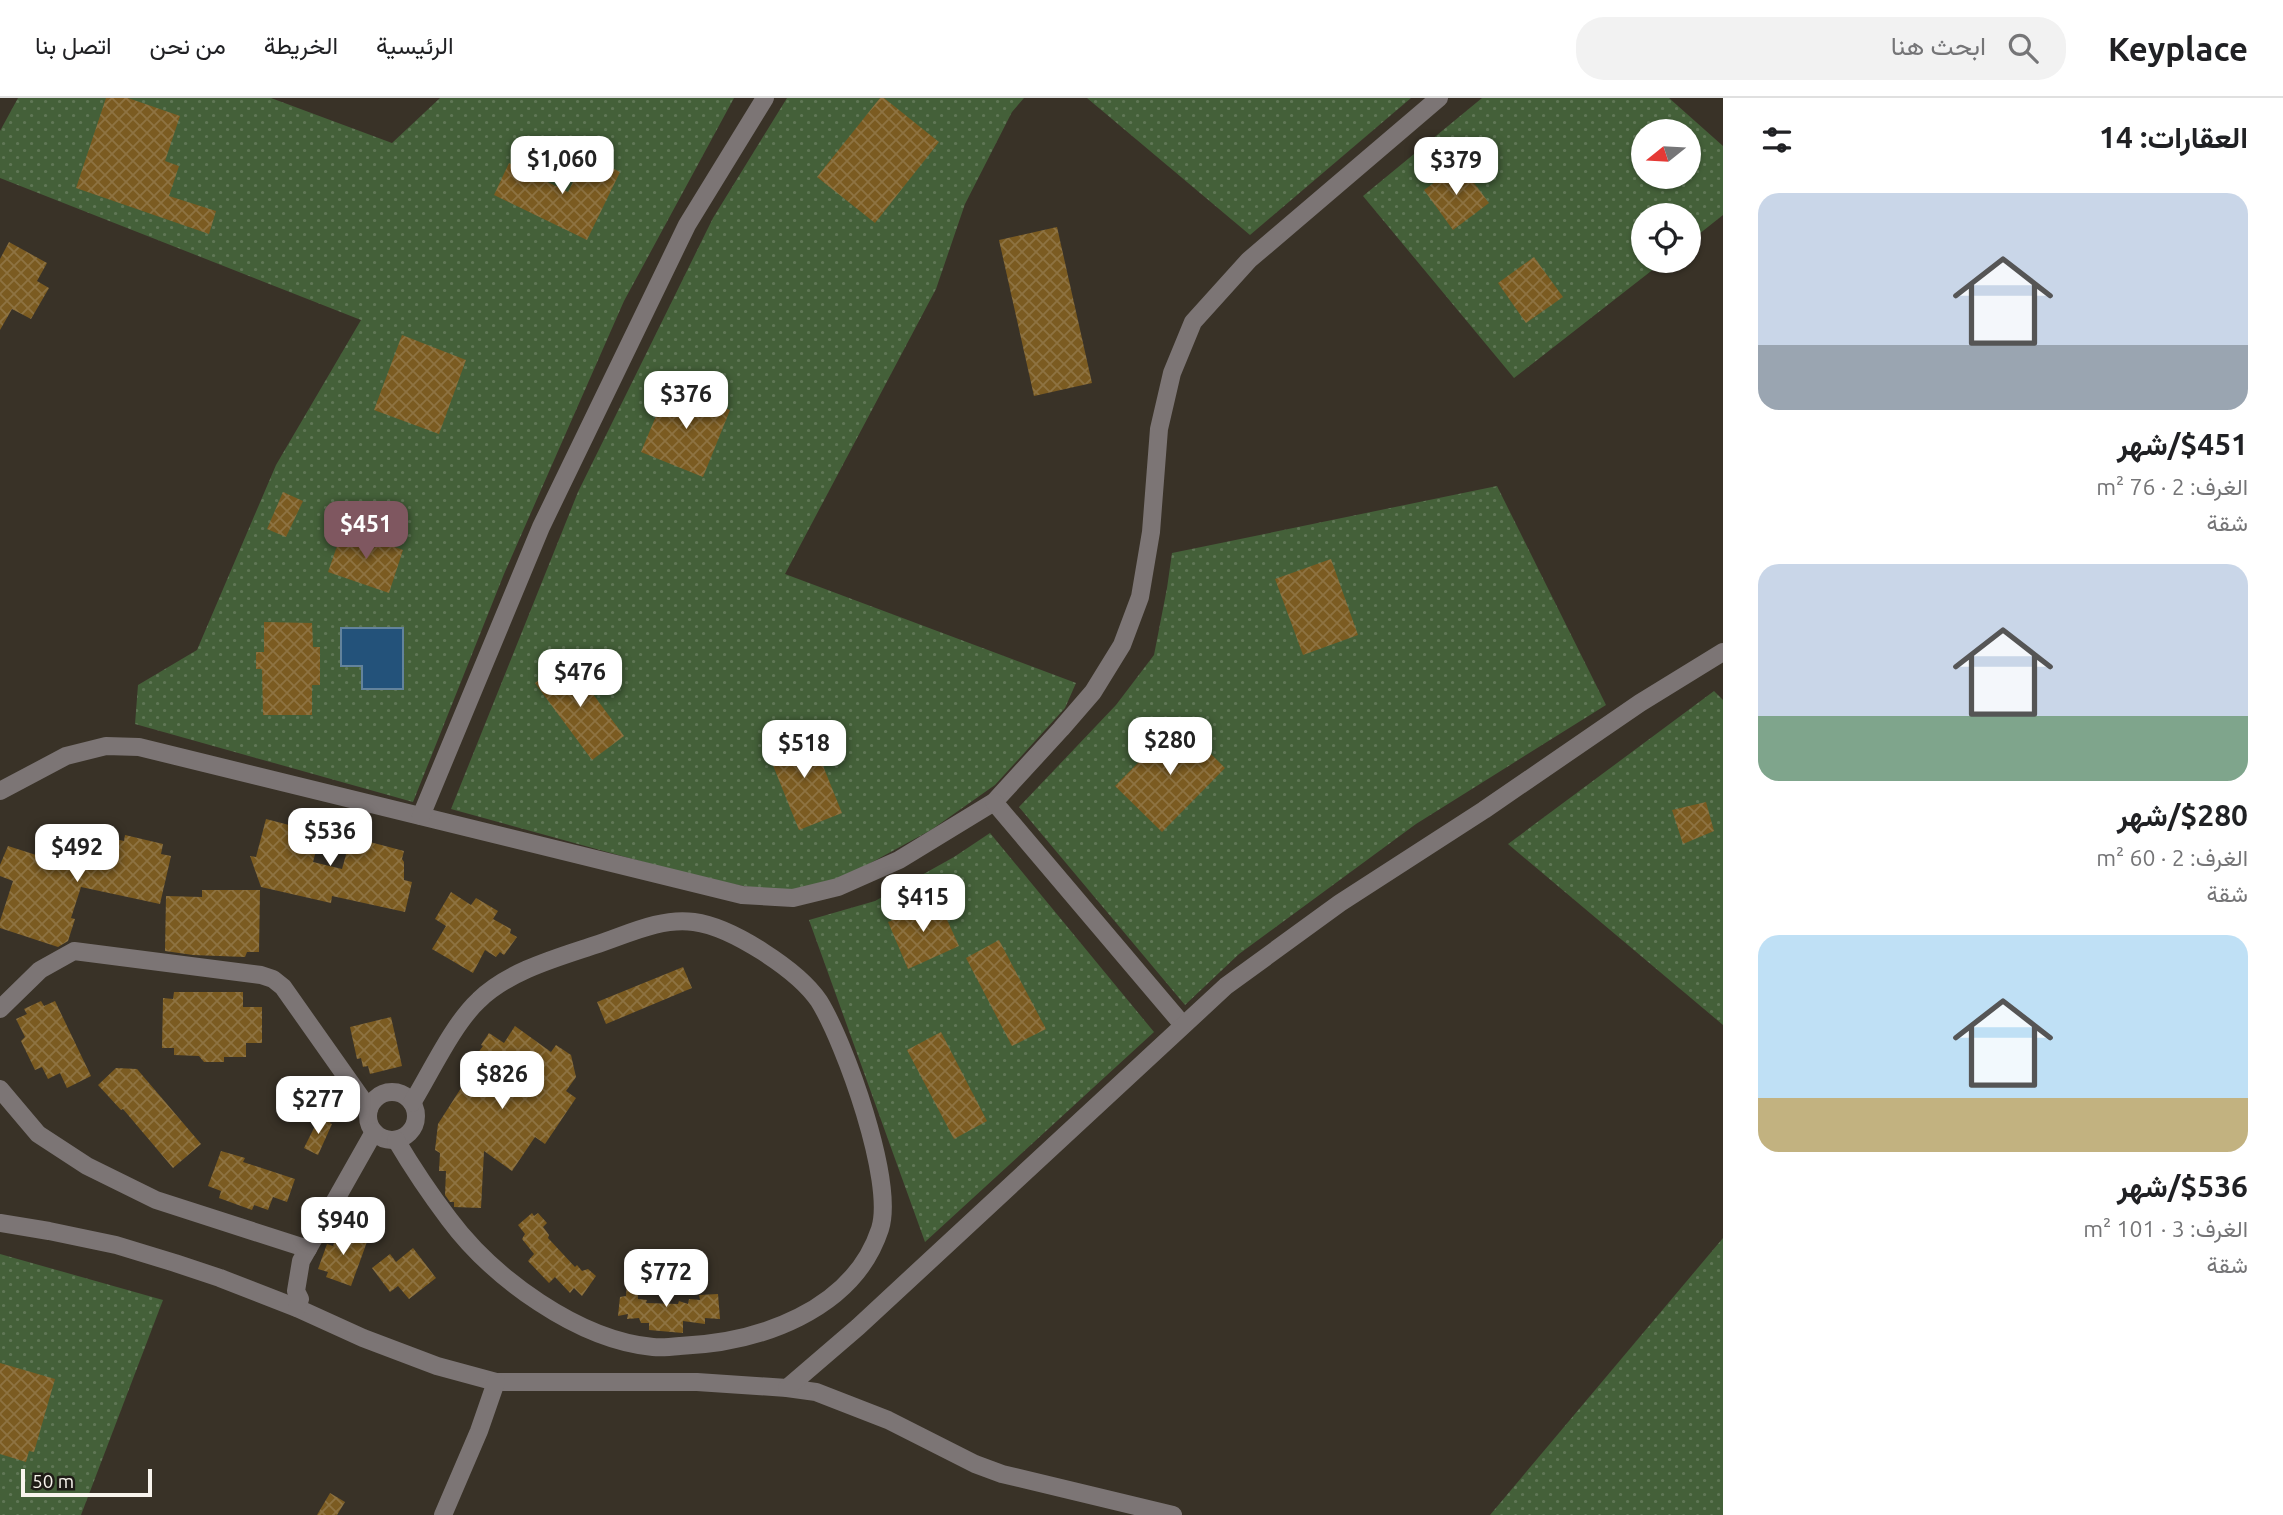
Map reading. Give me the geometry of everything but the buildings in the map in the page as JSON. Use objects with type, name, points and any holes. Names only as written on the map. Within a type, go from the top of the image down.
[{"type":"street","points":[[421,816],[547,515],[687,225],[765,98]]},
{"type":"street","points":[[0,791],[66,756],[106,746],[139,747],[729,892],[793,898],[838,887],[899,860],[993,802],[1093,692],[1122,645],[1140,597],[1151,532],[1158,429],[1172,373],[1193,322],[1249,260],[1439,98]]},
{"type":"street","points":[[787,1388],[917,1273],[1226,986],[1340,903],[1640,703],[1721,655]]},
{"type":"street","points":[[993,802],[1183,1024]]},
{"type":"street","points":[[396,1140],[451,1222],[487,1260],[525,1293],[578,1326],[619,1340],[654,1347],[705,1345],[737,1339],[776,1329],[800,1317],[831,1298],[856,1274],[871,1252],[881,1225],[879,1171],[867,1120],[843,1051],[818,1000],[791,972],[753,946],[705,924],[681,921],[663,923],[530,969],[496,987],[477,1001],[459,1024],[412,1103]]},
{"type":"street","points":[[0,1010],[40,970],[74,951],[261,975],[273,979],[283,987],[369,1109],[370,1125],[374,1132],[380,1137],[396,1140],[410,1133],[414,1126],[416,1118],[412,1103],[407,1097],[393,1092],[378,1097],[369,1109]]},
{"type":"street","points":[[0,1089],[38,1135],[87,1166],[156,1200],[308,1249]]},
{"type":"street","points":[[296,1308],[300,1299],[296,1291],[301,1261],[374,1132]]},
{"type":"street","points":[[0,1223],[127,1249],[220,1278],[437,1366],[496,1382],[697,1382],[816,1392],[888,1420],[975,1464],[1002,1474],[1173,1515]]},
{"type":"street","points":[[443,1515],[479,1431],[496,1382]]},
{"type":"green space","points":[[18,98],[271,98],[392,143],[440,98],[734,98],[624,301],[504,574],[413,802],[135,724],[138,685],[197,650],[276,465],[361,320],[0,178],[0,131]]},
{"type":"green space","points":[[787,98],[1024,98],[1012,112],[965,204],[936,289],[785,574],[1076,683],[1065,708],[995,785],[931,830],[843,878],[785,893],[709,880],[451,809],[578,492],[713,218]]},
{"type":"green space","points":[[1087,98],[1411,98],[1250,235]]},
{"type":"green space","points":[[1482,98],[1669,98],[1693,119],[1631,119],[1631,189],[1701,189],[1701,126],[1723,146],[1723,215],[1701,232],[1701,203],[1631,203],[1631,273],[1649,273],[1514,378],[1363,196]]},
{"type":"green space","points":[[1497,486],[1606,705],[1416,824],[1239,954],[1185,1005],[1019,807],[1116,705],[1154,655],[1172,553]]},
{"type":"green space","points":[[1714,691],[1723,700],[1723,1025],[1508,844]]},
{"type":"green space","points":[[990,833],[1154,1032],[925,1242],[809,920],[875,901],[954,857]]},
{"type":"green space","points":[[1723,1238],[1723,1515],[1490,1515]]},
{"type":"green space","points":[[0,1254],[163,1300],[81,1515],[0,1515]]},
{"type":"water","points":[[341,628],[403,628],[403,689],[362,689],[362,666],[341,666]]}]
